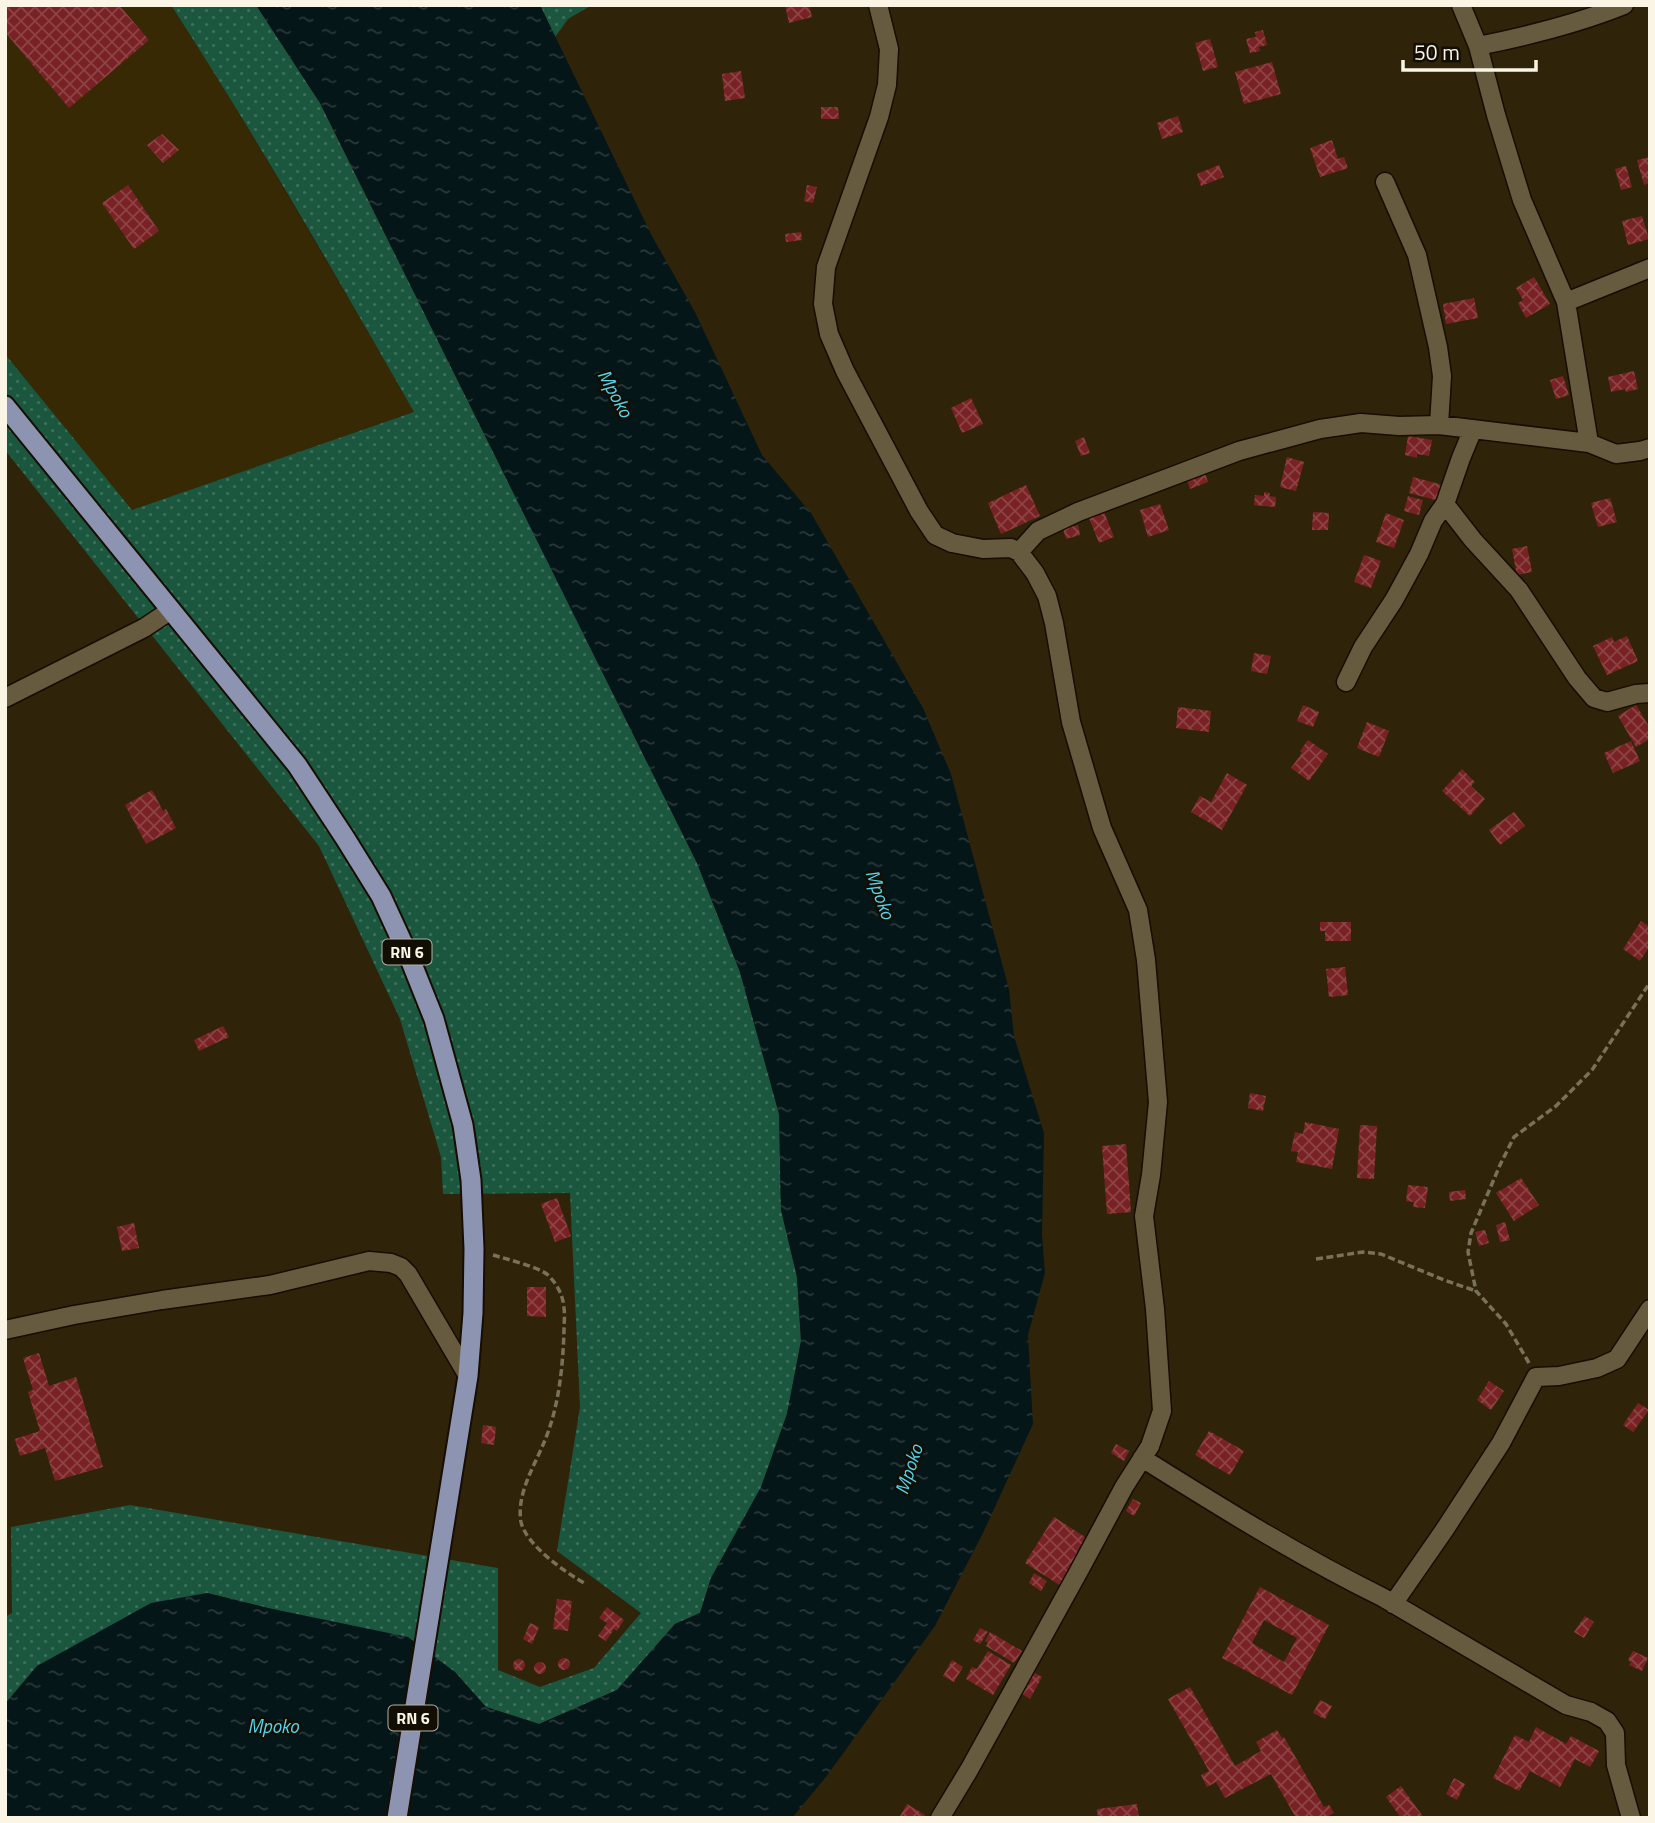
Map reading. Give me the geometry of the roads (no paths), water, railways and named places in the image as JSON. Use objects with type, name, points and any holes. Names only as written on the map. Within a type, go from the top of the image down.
[{"type":"main road","name":"RN 6","points":[[5,406],[296,765],[381,896],[434,1019],[463,1125],[471,1180],[474,1249],[472,1313],[468,1376],[397,1818]]},
{"type":"street","points":[[878,5],[889,49],[887,85],[879,117],[826,267],[823,304],[829,334],[851,383],[919,511],[935,535],[952,543],[983,549],[1011,548],[1019,552],[1035,573],[1047,596],[1072,722],[1102,828],[1138,910],[1146,960],[1158,1102],[1144,1216],[1162,1412],[1150,1447],[1124,1487],[940,1818]]},
{"type":"street","points":[[1461,5],[1478,46],[1522,200],[1566,302],[1589,443]]},
{"type":"street","points":[[1478,46],[1576,23],[1624,5]]},
{"type":"street","points":[[1385,182],[1417,256],[1438,347],[1442,376],[1439,425]]},
{"type":"street","points":[[1566,302],[1650,268]]},
{"type":"street","points":[[1019,552],[1038,531],[1079,512],[1239,451],[1320,429],[1361,423],[1439,425],[1589,443],[1616,454],[1650,448]]},
{"type":"street","points":[[1346,682],[1363,647],[1394,600],[1419,554],[1433,521],[1445,504],[1473,429]]},
{"type":"street","points":[[1445,504],[1473,540],[1519,590],[1577,678],[1594,698],[1607,702],[1650,693]]},
{"type":"street","points":[[5,698],[144,628],[171,610]]},
{"type":"street","points":[[5,1330],[162,1300],[270,1285],[369,1261],[391,1263],[408,1273],[468,1376]]},
{"type":"street","points":[[1393,1604],[1501,1443],[1536,1377],[1559,1376],[1597,1368],[1617,1359],[1650,1309]]},
{"type":"street","points":[[1142,1458],[1223,1508],[1566,1705],[1591,1712],[1607,1721],[1615,1733],[1616,1765],[1631,1818]]},
{"type":"water","name":"Mpoko","points":[[256,5],[540,5],[652,236],[695,312],[762,455],[811,513],[923,708],[951,774],[1009,989],[1014,1036],[1044,1133],[1042,1235],[1045,1273],[1028,1335],[1033,1424],[983,1533],[935,1626],[826,1777],[792,1818],[5,1818],[5,1704],[37,1666],[151,1603],[207,1593],[408,1637],[455,1672],[486,1707],[539,1724],[617,1690],[675,1624],[700,1613],[711,1578],[761,1487],[787,1414],[801,1341],[797,1277],[781,1210],[779,1114],[740,972],[697,863],[320,103]]}]
